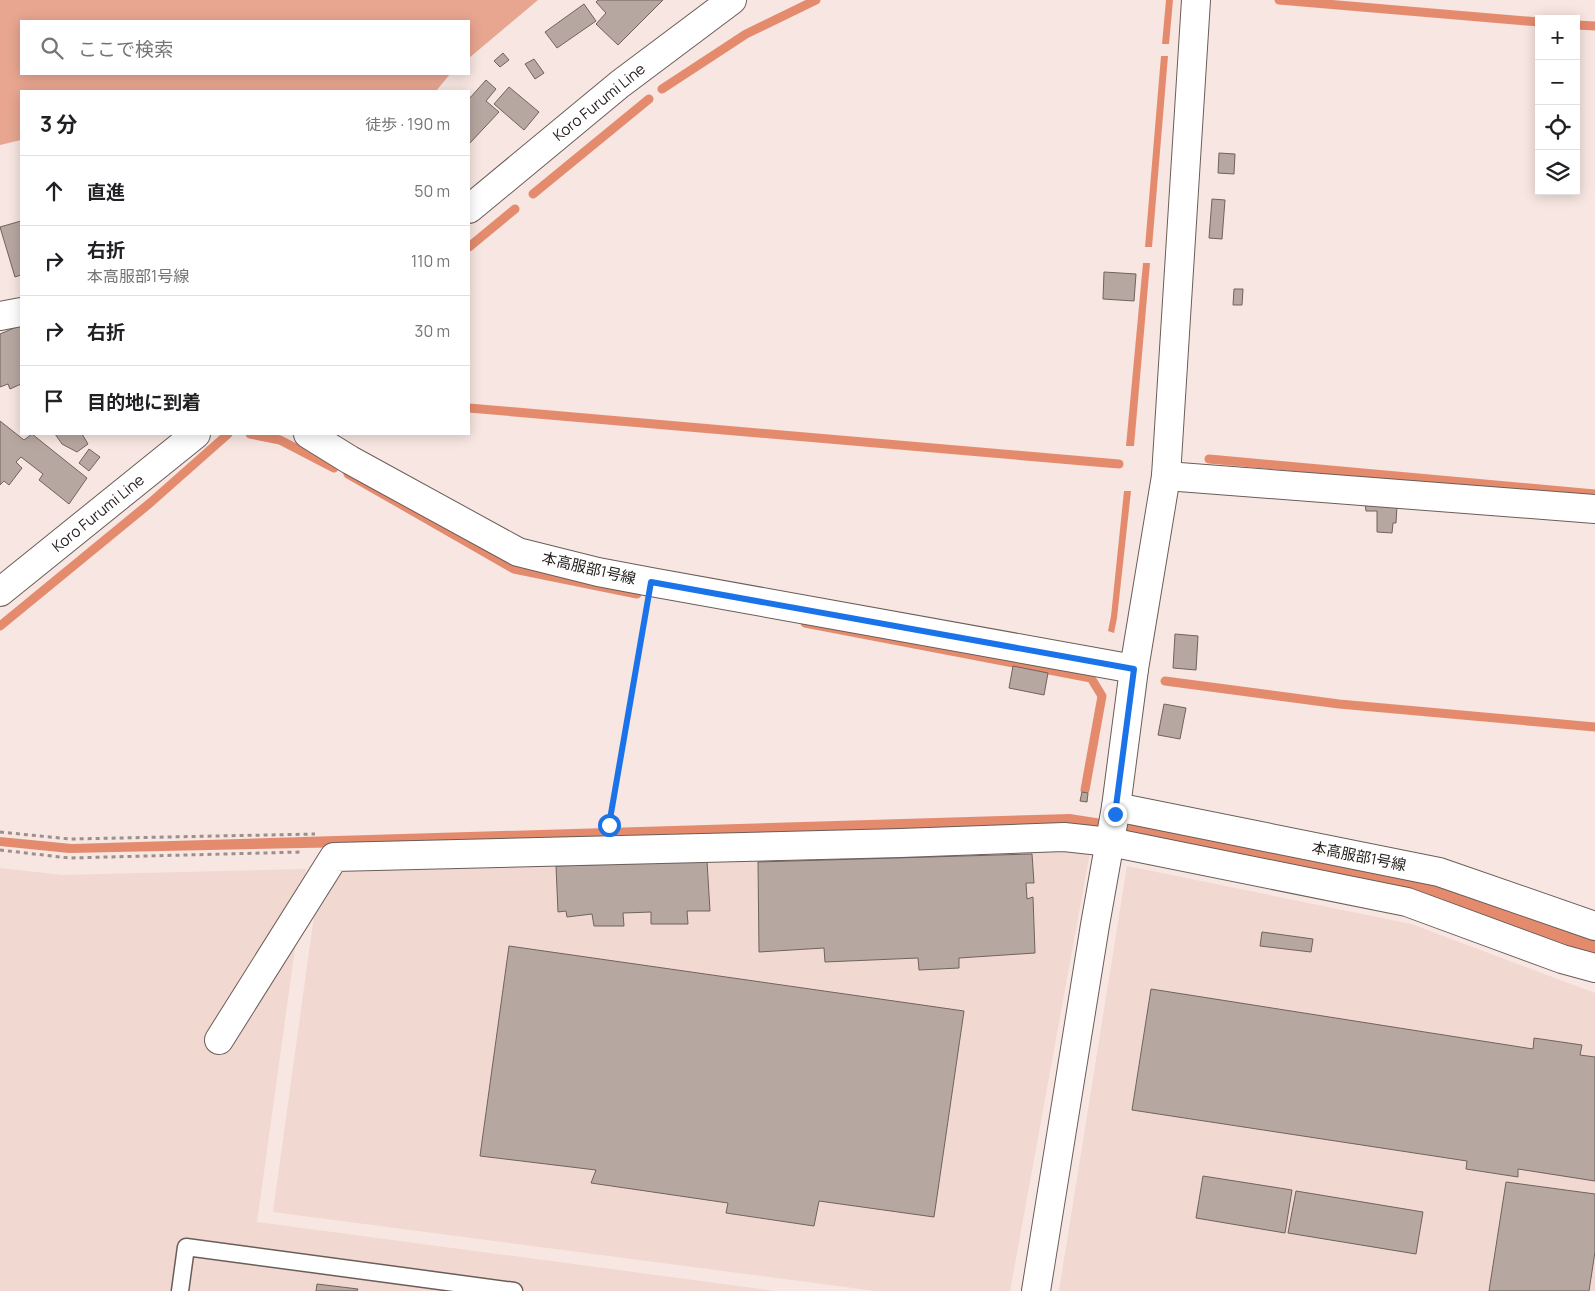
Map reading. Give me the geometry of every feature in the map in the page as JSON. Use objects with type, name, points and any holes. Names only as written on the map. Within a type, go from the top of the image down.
[{"type":"street","name":"Koro Furumi Line","points":[[470,208],[620,84],[732,0]]},
{"type":"street","points":[[1036,1291],[1116,807],[1134,669],[1166,476],[1196,0]]},
{"type":"street","points":[[0,316],[20,312]]},
{"type":"street","name":"Koro Furumi Line","points":[[0,592],[195,435]]},
{"type":"street","name":"本高服部1号線","points":[[310,435],[350,460],[518,552],[598,572],[1134,669]]},
{"type":"street","points":[[1166,476],[1595,509]]},
{"type":"street","name":"本高服部1号線","points":[[1116,807],[1439,872],[1595,926]]},
{"type":"street","points":[[219,1040],[334,857],[901,843],[1064,837],[1110,842],[1407,902],[1562,959],[1595,968]]},
{"type":"lane","points":[[180,1291],[186,1247],[514,1291]]},
{"type":"path","points":[[609,825],[651,582]]},
{"type":"path","points":[[0,850],[69,858],[324,851],[334,857]]},
{"type":"shaded area","points":[[0,0],[538,0],[470,57],[470,20],[20,20],[20,75],[449,75],[437,90],[20,90],[20,140],[0,145]]},
{"type":"shaded area","points":[[1166,0],[1173,0],[1169,44],[1162,44]]},
{"type":"shaded area","points":[[1161,56],[1168,56],[1152,247],[1145,247]]},
{"type":"shaded area","points":[[1143,263],[1150,263],[1134,446],[1126,446]]},
{"type":"shaded area","points":[[1124,491],[1131,491],[1114,633],[1108,631]]},
{"type":"shaded area","points":[[1070,814],[1128,823],[1146,821],[1244,847],[1426,881],[1595,937],[1595,960],[1129,837],[352,847],[69,853],[0,846],[0,837],[72,844]]},
{"type":"shaded area","points":[[1091,847],[1010,1291],[876,1291],[273,1212],[314,916],[335,871]]},
{"type":"shaded area","points":[[1127,866],[1411,924],[1595,993],[1595,1291],[1059,1291]]},
{"type":"shaded area","points":[[0,868],[62,875],[306,869],[257,1222],[776,1291],[0,1291]]},
{"type":"building","points":[[598,0],[663,0],[618,45],[596,24],[606,13],[596,2]]},
{"type":"building","points":[[584,4],[596,21],[557,48],[545,32]]},
{"type":"building","points":[[503,53],[509,60],[500,67],[494,61]]},
{"type":"building","points":[[534,59],[544,73],[535,79],[525,64]]},
{"type":"building","points":[[486,80],[496,89],[486,101],[499,112],[470,143],[470,98]]},
{"type":"building","points":[[509,87],[539,112],[524,130],[494,104]]},
{"type":"building","points":[[1219,153],[1235,154],[1234,174],[1218,173]]},
{"type":"building","points":[[1212,199],[1225,200],[1222,239],[1209,238]]},
{"type":"building","points":[[20,221],[20,275],[15,277],[0,227]]},
{"type":"building","points":[[1104,272],[1136,274],[1134,301],[1103,299]]},
{"type":"building","points":[[1234,289],[1243,289],[1242,305],[1233,305]]},
{"type":"building","points":[[20,325],[20,384],[10,389],[8,384],[0,387],[0,334]]},
{"type":"building","points":[[0,421],[24,440],[33,435],[87,478],[69,504],[39,480],[43,474],[21,457],[16,462],[22,468],[9,485],[4,481],[0,485]]},
{"type":"building","points":[[56,435],[83,435],[88,444],[77,452],[62,444]]},
{"type":"building","points":[[89,449],[100,457],[89,471],[79,463]]},
{"type":"building","points":[[1365,503],[1397,506],[1396,523],[1393,523],[1392,533],[1377,532],[1377,511],[1366,511]]},
{"type":"building","points":[[1175,634],[1198,636],[1196,670],[1173,668]]},
{"type":"building","points":[[1013,666],[1048,673],[1044,695],[1009,688]]},
{"type":"building","points":[[1164,704],[1186,708],[1180,739],[1158,735]]},
{"type":"building","points":[[1082,792],[1088,793],[1087,802],[1080,801]]},
{"type":"building","points":[[1032,854],[1034,883],[1026,883],[1027,899],[1033,897],[1035,953],[959,958],[959,968],[919,970],[918,958],[825,962],[824,948],[759,952],[758,862]]},
{"type":"building","points":[[707,861],[710,911],[687,911],[688,924],[651,924],[651,912],[623,913],[624,926],[594,926],[592,914],[567,917],[566,911],[558,912],[556,866]]},
{"type":"building","points":[[1262,932],[1313,939],[1311,952],[1260,946]]},
{"type":"building","points":[[509,946],[964,1011],[934,1217],[819,1201],[814,1226],[726,1213],[728,1203],[591,1183],[596,1170],[480,1156]]},
{"type":"building","points":[[1151,989],[1533,1049],[1534,1038],[1582,1045],[1580,1055],[1595,1057],[1595,1181],[1518,1169],[1518,1177],[1466,1169],[1467,1161],[1132,1110]]},
{"type":"building","points":[[1203,1176],[1292,1190],[1285,1233],[1196,1218]]},
{"type":"building","points":[[1506,1182],[1595,1194],[1595,1252],[1589,1291],[1489,1291]]},
{"type":"building","points":[[1296,1191],[1423,1212],[1416,1254],[1288,1233]]},
{"type":"building","points":[[317,1284],[358,1289],[357,1291],[316,1291]]},
{"type":"waterway","points":[[662,89],[746,34],[816,0]]},
{"type":"waterway","points":[[1279,0],[1535,22]]},
{"type":"waterway","points":[[1580,25],[1595,26]]},
{"type":"waterway","points":[[533,194],[649,99]]},
{"type":"waterway","points":[[470,246],[515,209]]},
{"type":"waterway","points":[[470,408],[1119,464]]},
{"type":"waterway","points":[[0,626],[150,503],[227,435]]},
{"type":"waterway","points":[[255,435],[280,440],[334,468]]},
{"type":"waterway","points":[[1209,459],[1595,494]]},
{"type":"waterway","points":[[348,474],[514,569],[637,594]]},
{"type":"waterway","points":[[805,623],[1091,678],[1102,696],[1085,790]]},
{"type":"waterway","points":[[1165,681],[1339,704],[1595,727]]},
{"type":"route","points":[[609,825],[651,582],[1134,669],[1115,814]]}]
